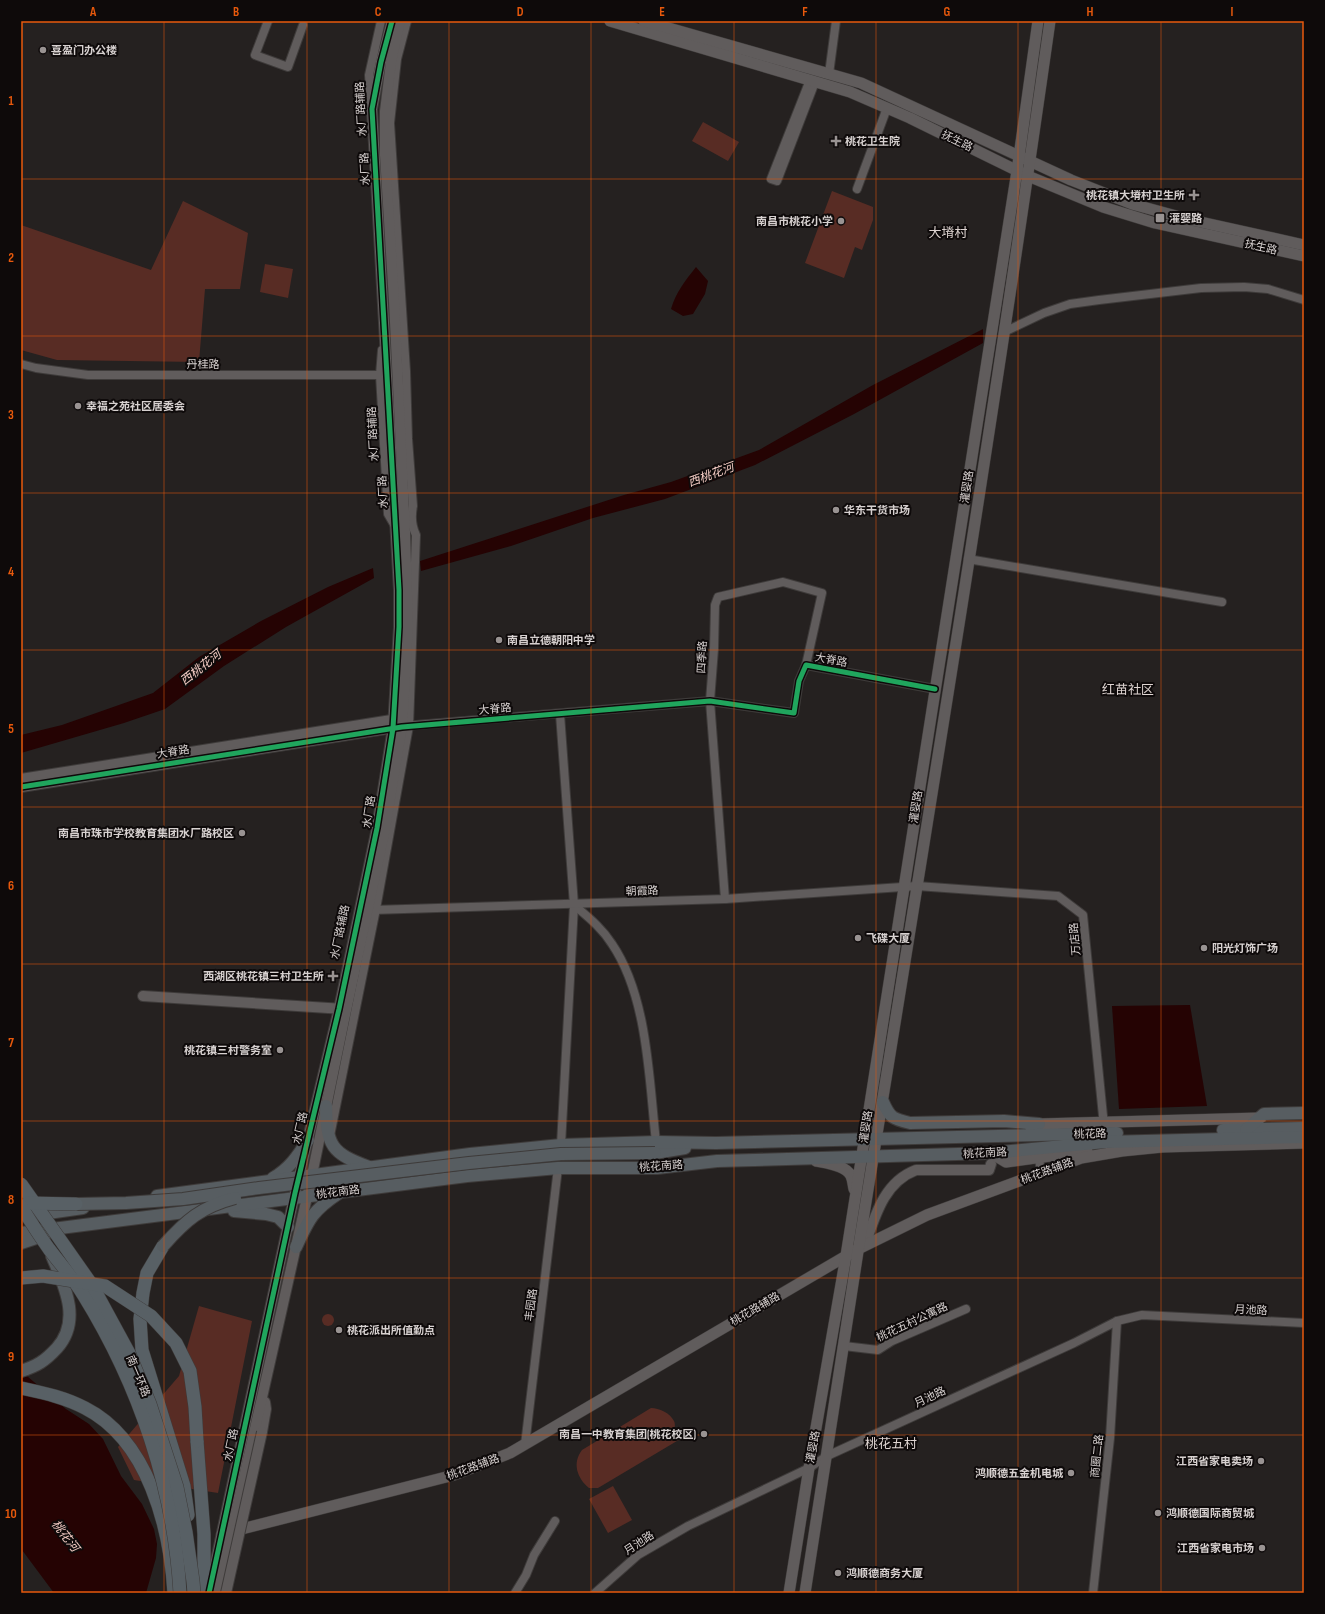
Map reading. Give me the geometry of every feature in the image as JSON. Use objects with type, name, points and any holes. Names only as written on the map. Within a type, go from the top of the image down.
[{"type":"highway","name":"南一环路","points":[[21,1184],[92,1285],[129,1353],[150,1404],[177,1487],[186,1532],[194,1587]]},
{"type":"highway","points":[[21,1202],[76,1204]]},
{"type":"highway","name":"南一环路","points":[[22,1211],[84,1295],[118,1357],[140,1409],[166,1489],[180,1593]]},
{"type":"highway","points":[[162,1246],[147,1273],[143,1293],[140,1319],[142,1350],[184,1486],[190,1522],[194,1587]]},
{"type":"highway","points":[[21,1278],[43,1276],[105,1286],[151,1316],[176,1343],[190,1371],[195,1407],[204,1534],[204,1593]]},
{"type":"highway","points":[[21,1388],[58,1396],[86,1409],[117,1431],[137,1457],[153,1491],[166,1535],[174,1593]]},
{"type":"main road","name":"抚生路","points":[[610,21],[850,92],[887,108],[1016,171],[1103,207],[1155,223],[1304,256]]},
{"type":"main road","name":"抚生路","points":[[644,21],[861,83],[1071,180],[1132,204],[1187,219],[1304,245]]},
{"type":"main road","name":"灌婴路","points":[[805,1593],[861,1247],[868,1157],[864,1140],[1016,171],[1038,21]]},
{"type":"main road","name":"灌婴路","points":[[789,1593],[856,1193],[868,1157],[876,1140],[883,1102],[1004,332],[1050,21]]},
{"type":"main road","points":[[883,1102],[889,1115],[899,1121],[910,1123],[1004,1121],[1104,1128],[1260,1118]]},
{"type":"main road","points":[[326,1106],[326,1130],[329,1140],[337,1151],[352,1161],[370,1168]]},
{"type":"main road","points":[[991,1158],[1006,1162],[1089,1151],[1246,1134],[1264,1114],[1304,1113]]},
{"type":"main road","points":[[1015,1136],[1039,1124]]},
{"type":"main road","name":"桃花路","points":[[876,1140],[1015,1136],[1104,1128],[1246,1134],[1304,1128]]},
{"type":"main road","name":"桃花南路","points":[[21,1233],[467,1176],[558,1168],[657,1168],[717,1161],[804,1158],[991,1158],[1105,1142],[1246,1134],[1304,1137]]},
{"type":"main road","points":[[268,1181],[284,1172],[308,1140]]},
{"type":"main road","points":[[162,1246],[198,1213],[215,1203],[258,1191],[468,1167],[716,1143],[876,1140]]},
{"type":"main road","name":"桃花路辅路","points":[[227,1532],[454,1475],[510,1454],[861,1247],[928,1214],[1081,1158],[1122,1150],[1162,1147],[1304,1143]]},
{"type":"main road","name":"桃花南路","points":[[22,1211],[40,1214],[182,1192],[470,1154],[561,1145],[656,1150]]},
{"type":"main road","points":[[76,1204],[126,1203],[183,1199],[259,1188],[468,1163],[561,1154],[656,1150],[717,1161]]},
{"type":"main road","points":[[804,1158],[828,1163],[847,1172],[850,1175],[856,1193]]},
{"type":"main road","points":[[21,1180],[48,1230]]},
{"type":"main road","points":[[296,1247],[310,1218],[321,1205],[340,1192]]},
{"type":"main road","points":[[213,1209],[266,1214],[278,1217],[288,1227]]},
{"type":"main road","points":[[22,1211],[34,1231]]},
{"type":"main road","points":[[21,1243],[65,1228]]},
{"type":"main road","points":[[21,1371],[37,1366],[50,1356],[63,1342],[70,1322],[69,1302],[65,1287],[48,1247]]},
{"type":"street","points":[[268,21],[254,55],[288,67],[303,25]]},
{"type":"street","name":"水厂路辅路","points":[[381,21],[369,75],[381,269]]},
{"type":"street","name":"水厂路","points":[[392,21],[381,62],[372,109],[383,313],[384,375],[395,528],[400,627],[400,724]]},
{"type":"street","name":"水厂路","points":[[218,1593],[227,1532],[294,1198],[340,1009],[368,910],[385,829],[400,724],[408,626],[393,293],[385,155],[385,111],[391,62],[400,21]]},
{"type":"street","name":"水厂路辅路","points":[[340,1009],[373,827],[384,756],[400,724],[416,534],[412,524],[411,515],[413,506],[408,439],[406,371],[390,124],[397,59],[407,21]]},
{"type":"street","points":[[829,74],[836,21]]},
{"type":"street","points":[[812,81],[777,182],[771,180],[812,81]]},
{"type":"street","points":[[858,189],[887,108]]},
{"type":"street","points":[[1004,332],[1044,313],[1070,304],[1201,288],[1244,287],[1268,289],[1304,300]]},
{"type":"street","name":"丹桂路","points":[[21,364],[36,368],[88,375],[384,375]]},
{"type":"street","points":[[968,559],[1222,602]]},
{"type":"street","name":"四季路","points":[[726,899],[710,701],[714,649],[715,605],[718,597],[783,582],[822,593],[806,665]]},
{"type":"street","name":"大脊路","points":[[21,779],[400,724],[560,714],[710,701],[794,712],[800,681],[806,665],[935,689]]},
{"type":"street","points":[[560,714],[574,905],[561,1145]]},
{"type":"street","name":"大脊路","points":[[21,787],[400,724]]},
{"type":"street","name":"朝霞路","points":[[368,910],[574,905],[726,899],[917,886]]},
{"type":"street","name":"万店路","points":[[917,886],[1058,896],[1083,915],[1104,1128]]},
{"type":"street","points":[[574,905],[597,925],[612,943],[623,962],[632,984],[642,1023],[648,1062],[656,1150]]},
{"type":"street","points":[[329,1140],[368,910]]},
{"type":"street","points":[[143,996],[340,1009]]},
{"type":"street","name":"水厂路","points":[[209,1593],[227,1532],[264,1388],[308,1196],[326,1106],[340,1009]]},
{"type":"street","points":[[861,1247],[877,1208],[888,1191],[906,1174],[916,1170],[989,1170],[991,1158]]},
{"type":"street","points":[[1039,1158],[1041,1173]]},
{"type":"street","name":"丰园路","points":[[525,1445],[558,1168]]},
{"type":"street","name":"桃花五村公寓路","points":[[844,1346],[878,1350],[892,1341],[966,1308]]},
{"type":"street","name":"月池路","points":[[595,1593],[638,1555],[688,1526],[809,1468],[827,1456],[1074,1343],[1117,1321],[1142,1315],[1304,1323]]},
{"type":"street","name":"商圈二路","points":[[1093,1593],[1110,1438],[1117,1321]]},
{"type":"street","points":[[226,1593],[262,1432],[266,1409],[264,1388]]},
{"type":"street","points":[[515,1593],[526,1575],[534,1555],[555,1521]]},
{"type":"shaded area","points":[[703,122],[739,142],[728,161],[692,141]]},
{"type":"shaded area","points":[[832,191],[873,207],[873,220],[862,250],[855,247],[844,278],[805,263]]},
{"type":"shaded area","points":[[183,201],[248,233],[240,289],[205,289],[199,362],[57,360],[21,350],[21,225],[151,270]]},
{"type":"shaded area","points":[[265,264],[293,269],[288,298],[260,292]]},
{"type":"shaded area","points":[[199,1306],[252,1321],[218,1493],[134,1480],[118,1447],[179,1376]]},
{"type":"shaded area","points":[[326,1314],[330,1314],[334,1320],[330,1326],[326,1326],[322,1322],[322,1318]]},
{"type":"shaded area","points":[[651,1408],[664,1412],[672,1418],[675,1424],[674,1434],[683,1430],[687,1435],[598,1488],[589,1488],[581,1480],[577,1470],[577,1460],[582,1450]]},
{"type":"shaded area","points":[[613,1486],[632,1520],[608,1533],[589,1499]]},
{"type":"water","points":[[696,267],[708,281],[705,294],[693,314],[683,316],[671,309],[678,292]]},
{"type":"water","name":"西桃花河","points":[[983,329],[983,343],[854,414],[755,465],[665,499],[593,518],[511,546],[421,571],[420,561],[624,495],[671,482],[759,450],[873,385]]},
{"type":"water","name":"西桃花河","points":[[373,568],[374,578],[286,627],[224,666],[165,709],[124,723],[21,753],[21,735],[62,725],[153,693],[199,657],[261,621],[328,587]]},
{"type":"water","points":[[1190,1005],[1207,1106],[1119,1109],[1112,1006]]},
{"type":"water","name":"桃花河","points":[[21,1371],[66,1409],[89,1424],[103,1439],[121,1476],[142,1504],[154,1529],[157,1544],[156,1558],[146,1593],[54,1593],[22,1550]]},
{"type":"cycle path","points":[[209,1593],[295,1193],[339,1009],[377,828],[393,728],[399,627],[399,590],[372,109],[381,62],[392,21]]},
{"type":"cycle path","points":[[21,787],[402,727],[710,701],[794,713],[799,681],[806,665],[935,689]]},
{"type":"place","name":"喜盈门办公楼","points":[[43,50]]},
{"type":"place","name":"桃花卫生院","points":[[836,141]]},
{"type":"place","name":"桃花镇大塉村卫生所","points":[[1194,195]]},
{"type":"place","name":"灌婴路","points":[[1160,218]]},
{"type":"place","name":"南昌市桃花小学","points":[[841,221]]},
{"type":"place","name":"幸福之苑社区居委会","points":[[78,406]]},
{"type":"place","name":"华东干货市场","points":[[836,510]]},
{"type":"place","name":"南昌立德朝阳中学","points":[[499,640]]},
{"type":"place","name":"南昌市珠市学校教育集团水厂路校区","points":[[242,833]]},
{"type":"place","name":"飞碟大厦","points":[[858,938]]},
{"type":"place","name":"阳光灯饰广场","points":[[1204,948]]},
{"type":"place","name":"西湖区桃花镇三村卫生所","points":[[333,976]]},
{"type":"place","name":"桃花镇三村警务室","points":[[280,1050]]},
{"type":"place","name":"桃花派出所值勤点","points":[[339,1330]]},
{"type":"place","name":"南昌一中教育集团(桃花校区)","points":[[704,1434]]},
{"type":"place","name":"江西省家电卖场","points":[[1261,1461]]},
{"type":"place","name":"鸿顺德五金机电城","points":[[1071,1473]]},
{"type":"place","name":"鸿顺德国际商贸城","points":[[1158,1513]]},
{"type":"place","name":"江西省家电市场","points":[[1262,1548]]},
{"type":"place","name":"鸿顺德商务大厦","points":[[838,1573]]},
{"type":"district","name":"大塉村","points":[[948,233]]},
{"type":"district","name":"红苗社区","points":[[1128,690]]},
{"type":"district","name":"桃花五村","points":[[891,1444]]}]
